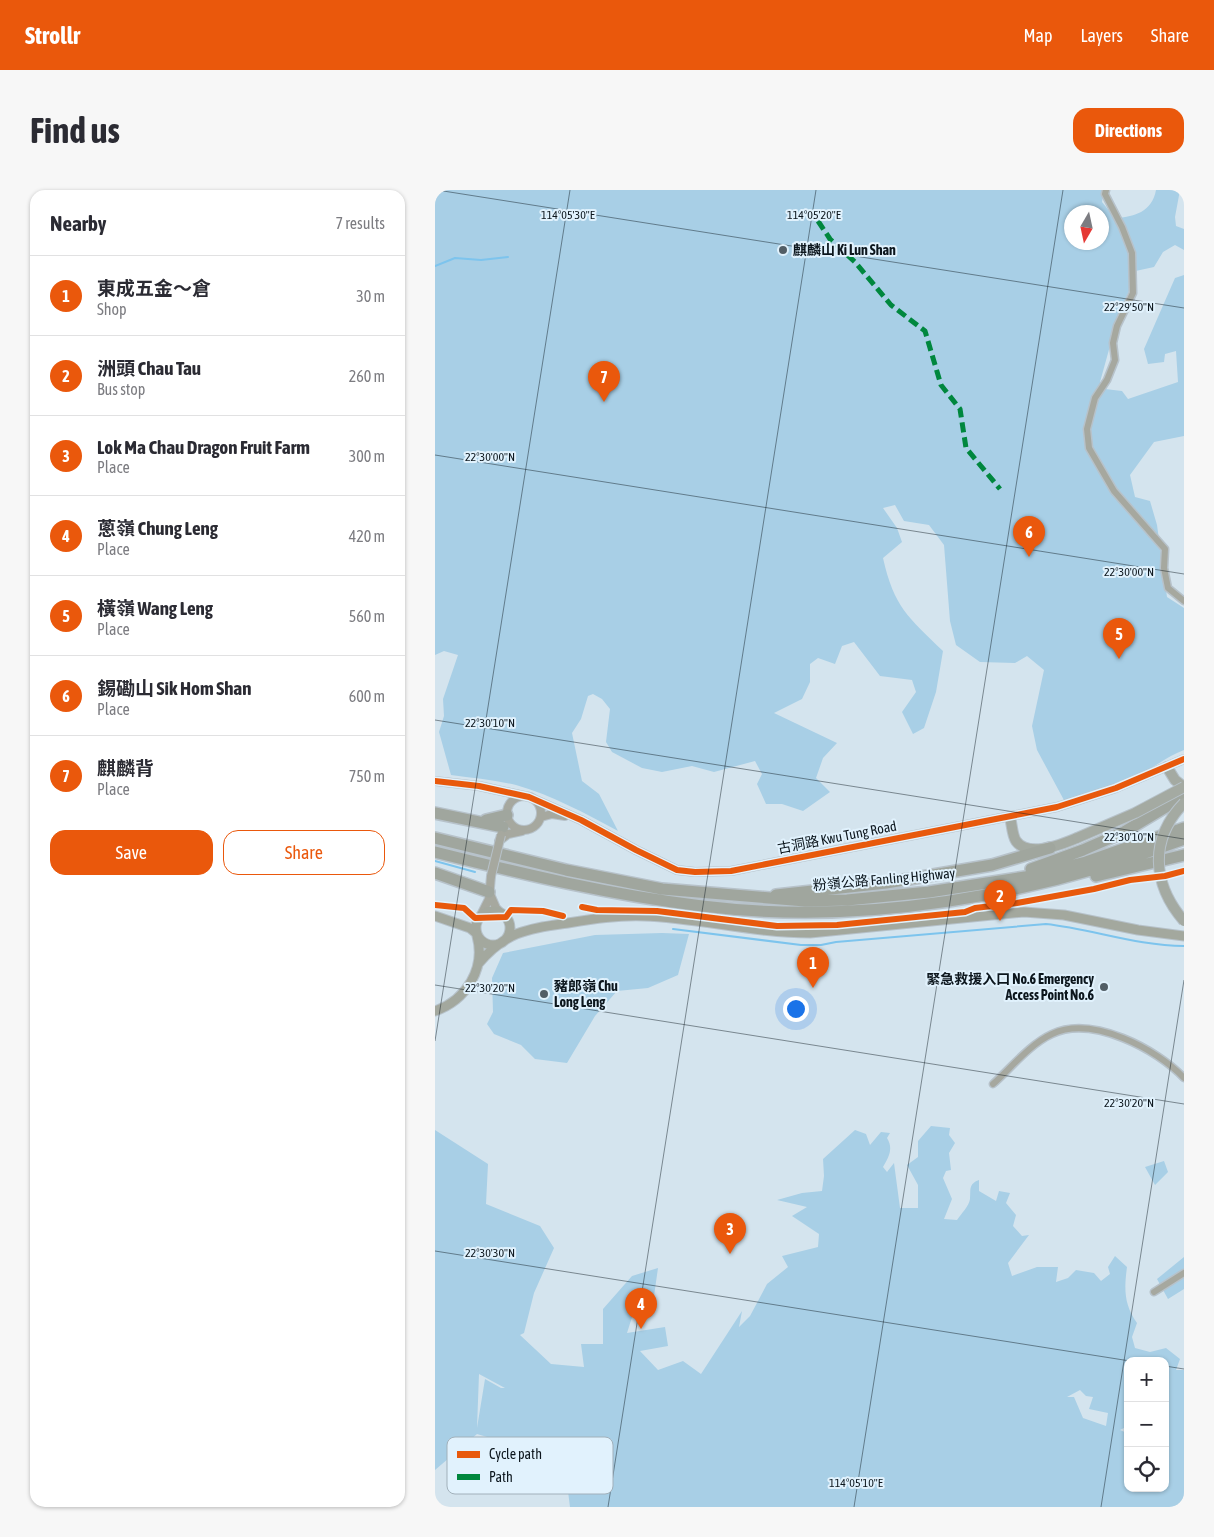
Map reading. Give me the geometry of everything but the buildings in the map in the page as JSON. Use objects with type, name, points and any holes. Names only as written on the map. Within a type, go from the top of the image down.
[{"type":"highway","points":[[987,883],[1083,850],[1124,832],[1184,796]]},
{"type":"highway","points":[[435,813],[505,824]]},
{"type":"highway","name":"粉嶺公路 Fanling Highway","points":[[435,838],[566,870],[653,888],[801,901],[847,900],[929,892],[987,883],[1074,865],[1184,828]]},
{"type":"highway","name":"粉嶺公路 Fanling Highway","points":[[435,852],[588,888],[704,907],[805,913],[888,908],[976,897],[1089,871],[1184,839]]},
{"type":"highway","points":[[757,898],[906,879],[992,865],[1050,848]]},
{"type":"highway","points":[[976,897],[1045,887],[1184,857]]},
{"type":"highway","points":[[435,873],[489,892]]},
{"type":"main road","points":[[1011,817],[1015,840],[1021,846],[1050,848],[1135,813],[1184,787],[1175,780],[1167,767]]},
{"type":"main road","points":[[1184,803],[1167,824],[1162,840],[1159,868],[1165,895],[1184,921]]},
{"type":"main road","points":[[457,924],[471,924],[492,911],[505,917],[512,925],[527,929]]},
{"type":"main road","points":[[435,916],[470,928],[485,943],[490,945],[496,945],[527,929],[598,918],[645,916],[776,932],[810,933],[1024,912],[1064,914],[1138,930],[1184,936]]},
{"type":"main road","points":[[435,1011],[453,1003],[466,992],[478,964],[480,952],[477,934],[480,917]]},
{"type":"main road","points":[[478,964],[506,939],[510,929],[505,917]]},
{"type":"street","points":[[1105,190],[1105,194],[1122,227],[1131,253],[1133,293],[1117,326],[1113,344],[1115,360],[1107,380],[1095,398],[1087,429],[1089,448],[1114,491],[1165,549],[1164,568],[1167,588],[1184,601]]},
{"type":"street","name":"古洞路 Kwu Tung Road","points":[[435,781],[506,791],[529,797],[581,820],[667,866],[695,872],[731,871],[1011,817],[1089,798],[1184,760]]},
{"type":"street","points":[[505,824],[517,798],[529,797],[540,806],[541,817],[536,826],[508,834],[505,824],[506,791]]},
{"type":"street","points":[[480,917],[487,904],[491,876],[505,824],[510,798],[506,791]]},
{"type":"street","points":[[541,817],[552,814],[581,820]]},
{"type":"street","points":[[505,824],[517,829],[527,830]]},
{"type":"street","points":[[489,892],[491,900],[505,917]]},
{"type":"street","points":[[993,1084],[1041,1040],[1056,1032],[1071,1029],[1100,1032],[1131,1041],[1161,1057],[1184,1078]]},
{"type":"street","points":[[1154,1292],[1184,1274]]},
{"type":"shaded area","points":[[435,190],[1104,190],[1102,202],[1104,205],[1064,205],[1064,250],[1109,250],[1109,211],[1115,218],[1135,215],[1151,204],[1156,190],[1180,190],[1175,217],[1176,226],[1184,229],[1184,250],[1175,245],[1163,252],[1154,267],[1131,272],[1131,287],[1120,310],[1100,382],[1105,389],[1122,391],[1128,399],[1178,382],[1176,351],[1165,354],[1164,362],[1148,364],[1144,349],[1175,278],[1184,275],[1184,436],[1154,442],[1130,475],[1135,497],[1150,501],[1157,525],[1167,597],[1184,608],[1184,750],[1116,786],[1096,794],[1065,802],[1037,750],[1032,726],[1044,670],[1027,656],[1015,663],[980,662],[956,645],[950,621],[944,545],[929,525],[904,521],[895,505],[883,508],[897,528],[902,542],[883,558],[892,588],[904,610],[920,629],[943,651],[936,692],[924,728],[913,734],[902,712],[916,692],[912,680],[880,676],[854,642],[842,646],[835,664],[818,658],[810,664],[810,682],[802,699],[774,713],[837,743],[823,758],[816,778],[830,792],[803,811],[782,804],[766,804],[757,784],[762,774],[755,761],[714,772],[692,766],[662,772],[642,768],[612,752],[606,742],[610,709],[602,699],[593,694],[588,696],[581,719],[572,733],[582,781],[599,794],[618,831],[568,805],[529,789],[500,782],[451,775],[439,732],[444,716],[443,699],[458,655],[444,651],[435,655]]},
{"type":"shaded area","points":[[689,934],[678,975],[648,988],[617,991],[595,1016],[567,1063],[535,1059],[521,1045],[494,1034],[487,1024],[493,1012],[492,978],[503,953],[595,935]]},
{"type":"shaded area","points":[[931,1126],[950,1128],[949,1135],[955,1143],[949,1153],[951,1170],[946,1171],[943,1178],[952,1199],[944,1219],[957,1220],[967,1207],[973,1183],[979,1180],[979,1191],[996,1201],[999,1191],[1010,1193],[1006,1203],[1016,1215],[1013,1226],[1022,1236],[1029,1235],[1008,1263],[1012,1276],[1037,1267],[1058,1267],[1056,1282],[1068,1278],[1076,1270],[1094,1273],[1101,1281],[1110,1274],[1108,1267],[1115,1256],[1127,1267],[1125,1283],[1127,1303],[1137,1323],[1132,1337],[1135,1348],[1150,1352],[1166,1348],[1180,1359],[1176,1370],[1184,1370],[1184,1507],[570,1507],[568,1494],[613,1494],[613,1437],[487,1437],[477,1434],[474,1437],[447,1437],[447,1460],[435,1470],[435,1130],[488,1164],[486,1204],[540,1226],[554,1248],[534,1293],[524,1333],[520,1335],[551,1364],[584,1367],[581,1344],[603,1344],[603,1309],[632,1276],[658,1268],[651,1317],[633,1314],[627,1333],[665,1327],[668,1346],[640,1351],[658,1370],[683,1361],[701,1374],[742,1311],[739,1327],[750,1316],[767,1284],[788,1267],[782,1256],[818,1247],[819,1234],[792,1216],[807,1207],[777,1200],[802,1193],[822,1191],[824,1176],[823,1159],[855,1130],[866,1134],[870,1145],[881,1132],[890,1133],[887,1138],[890,1146],[889,1153],[883,1167],[887,1172],[894,1163],[900,1208],[918,1208],[918,1185],[907,1165],[918,1157],[918,1141]],"holes":[[[479,1374],[505,1388],[501,1388],[485,1379],[477,1428]],[[1080,1390],[1086,1396],[1093,1397],[1089,1409],[1108,1413],[1106,1426],[1083,1418],[1074,1397],[1067,1397]]]},
{"type":"shaded area","points":[[1164,1161],[1168,1172],[1155,1185],[1145,1167]]},
{"type":"shaded area","points":[[1184,1257],[1184,1289],[1168,1299],[1157,1279]]},
{"type":"waterway","points":[[435,266],[455,258],[481,260],[508,257]]},
{"type":"waterway","points":[[435,861],[475,872]]},
{"type":"waterway","points":[[673,929],[801,945],[821,945],[836,942],[1046,924],[1149,943],[1184,946]]},
{"type":"marked path","points":[[818,221],[830,239],[855,262],[891,305],[925,331],[941,385],[960,409],[966,448],[1000,489]]},
{"type":"cycle path","points":[[435,781],[479,786],[529,797],[581,820],[677,870],[695,872],[731,871],[1057,807],[1116,788],[1184,759]]},
{"type":"cycle path","points":[[582,907],[597,910],[657,911],[777,926],[837,925],[965,912],[975,908],[1017,903],[1184,871]]},
{"type":"cycle path","points":[[435,905],[464,908],[475,918],[506,917],[511,910],[543,911],[563,916]]},
{"type":"place","name":"麒麟山 Ki Lun Shan","points":[[783,250]]},
{"type":"place","name":"麒麟背","points":[[604,402]]},
{"type":"place","name":"錫磡山 Sik Hom Shan","points":[[1029,557]]},
{"type":"place","name":"橫嶺 Wang Leng","points":[[1119,659]]},
{"type":"place","name":"洲頭 Chau Tau","points":[[1000,921]]},
{"type":"place","name":"緊急救援入口 No.6 Emergency Access Point No.6","points":[[1104,987]]},
{"type":"place","name":"東成五金～倉","points":[[813,988]]},
{"type":"place","name":"豬郎嶺 Chu Long Leng","points":[[544,994]]},
{"type":"place","name":"Lok Ma Chau Dragon Fruit Farm","points":[[730,1254]]},
{"type":"place","name":"蔥嶺 Chung Leng","points":[[641,1329]]}]
